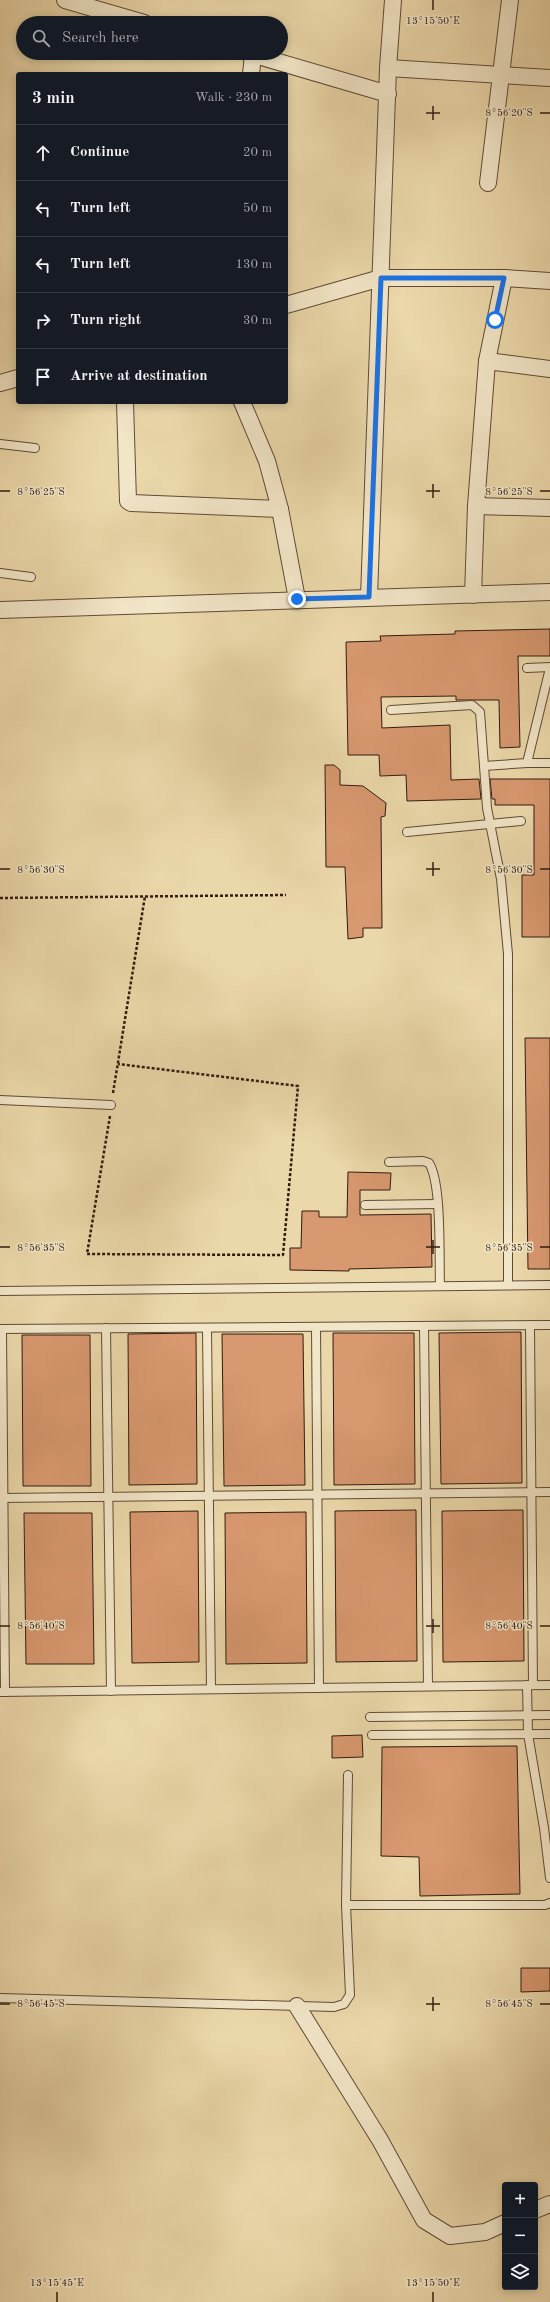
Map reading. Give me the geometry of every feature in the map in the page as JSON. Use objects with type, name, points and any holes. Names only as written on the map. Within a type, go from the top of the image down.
[{"type":"street","points":[[65,0],[120,16]]},
{"type":"street","points":[[369,597],[388,68],[393,0]]},
{"type":"street","points":[[488,183],[510,0]]},
{"type":"street","points":[[250,60],[251,72]]},
{"type":"street","points":[[271,60],[388,94]]},
{"type":"street","points":[[388,68],[550,78]]},
{"type":"street","points":[[288,305],[381,278],[504,278],[550,281]]},
{"type":"street","points":[[473,595],[476,506],[487,362],[504,278]]},
{"type":"street","points":[[487,362],[550,369]]},
{"type":"street","points":[[0,383],[16,379]]},
{"type":"street","points":[[125,404],[128,501],[280,509]]},
{"type":"street","points":[[243,404],[267,461],[280,509],[297,599]]},
{"type":"street","points":[[476,506],[550,508]]},
{"type":"street","points":[[0,610],[297,599],[550,592]]},
{"type":"street","points":[[297,2006],[380,2140],[424,2220],[450,2236],[485,2232],[502,2224]]},
{"type":"street","points":[[538,2209],[550,2204]]},
{"type":"lane","points":[[0,444],[35,448]]},
{"type":"lane","points":[[0,573],[30,577]]},
{"type":"lane","points":[[527,668],[550,668],[527,763]]},
{"type":"lane","points":[[392,710],[472,705],[480,712],[490,824],[501,879],[508,954],[508,1285]]},
{"type":"lane","points":[[484,766],[550,763]]},
{"type":"lane","points":[[407,832],[521,821]]},
{"type":"lane","points":[[0,1100],[112,1105]]},
{"type":"lane","points":[[389,1162],[423,1161],[429,1163],[433,1169],[437,1204],[440,1286]]},
{"type":"lane","points":[[366,1205],[437,1204]]},
{"type":"lane","points":[[0,1291],[550,1285]]},
{"type":"lane","points":[[530,1325],[532,1492],[530,1685],[527,1715],[528,1734],[544,1828],[550,1878]]},
{"type":"lane","points":[[550,1325],[1,1329],[2,1692],[550,1685]]},
{"type":"lane","points":[[424,1326],[428,1686]]},
{"type":"lane","points":[[316,1327],[319,1688]]},
{"type":"lane","points":[[106,1328],[111,1691]]},
{"type":"lane","points":[[207,1328],[211,1689]]},
{"type":"lane","points":[[1,1498],[550,1492]]},
{"type":"lane","points":[[370,1717],[550,1715]]},
{"type":"lane","points":[[372,1735],[550,1734]]},
{"type":"lane","points":[[0,1998],[334,2007],[344,2004],[350,1995],[346,1905],[348,1775]]},
{"type":"lane","points":[[346,1905],[545,1905],[550,1903]]},
{"type":"path","points":[[0,898],[286,895]]},
{"type":"path","points":[[118,1064],[298,1086],[283,1255],[87,1254],[145,896]]},
{"type":"building","points":[[550,629],[550,656],[518,656],[520,747],[500,748],[499,700],[456,700],[456,696],[381,697],[382,728],[450,725],[451,780],[479,779],[481,799],[407,801],[406,775],[380,776],[379,755],[348,755],[346,642],[381,641],[380,636],[455,634],[455,631]]},
{"type":"building","points":[[325,765],[334,765],[340,770],[340,785],[363,786],[386,803],[385,816],[381,817],[382,928],[363,928],[363,937],[348,939],[345,867],[326,867]]},
{"type":"building","points":[[490,779],[550,779],[550,937],[522,937],[522,875],[534,875],[534,805],[495,805],[495,799],[492,799]]},
{"type":"building","points":[[525,1038],[550,1038],[550,1269],[528,1269]]},
{"type":"building","points":[[348,1172],[391,1173],[390,1190],[360,1190],[360,1215],[431,1214],[432,1267],[349,1269],[349,1271],[290,1270],[290,1248],[301,1248],[302,1211],[319,1211],[319,1217],[347,1217]]},
{"type":"building","points":[[521,1332],[522,1483],[441,1484],[439,1333]]},
{"type":"building","points":[[196,1333],[197,1484],[129,1485],[128,1334]]},
{"type":"building","points":[[333,1333],[414,1333],[415,1484],[334,1485]]},
{"type":"building","points":[[222,1334],[303,1334],[305,1485],[224,1486]]},
{"type":"building","points":[[22,1335],[90,1335],[91,1486],[23,1486]]},
{"type":"building","points":[[416,1510],[417,1661],[336,1662],[335,1511]]},
{"type":"building","points":[[523,1510],[524,1661],[443,1662],[442,1511]]},
{"type":"building","points":[[198,1511],[199,1662],[132,1663],[130,1512]]},
{"type":"building","points":[[306,1512],[307,1663],[226,1664],[225,1513]]},
{"type":"building","points":[[24,1513],[92,1513],[94,1664],[26,1664]]},
{"type":"building","points":[[362,1735],[363,1757],[332,1758],[332,1736]]},
{"type":"building","points":[[517,1746],[520,1894],[420,1896],[419,1857],[381,1856],[382,1747]]},
{"type":"building","points":[[521,1968],[550,1968],[550,1991],[521,1992]]},
{"type":"route","points":[[297,599],[369,597],[381,278],[504,278],[495,320]]}]
